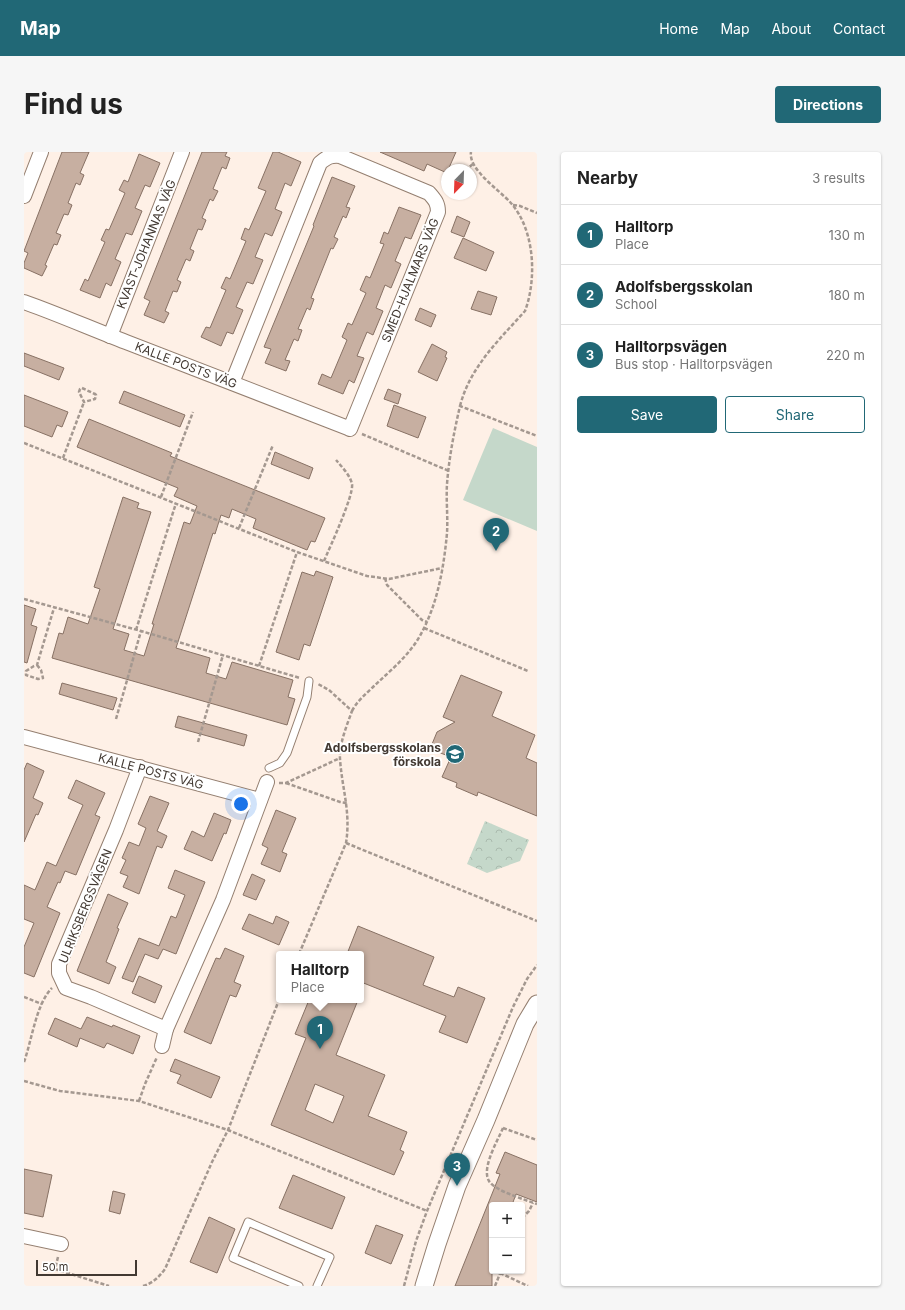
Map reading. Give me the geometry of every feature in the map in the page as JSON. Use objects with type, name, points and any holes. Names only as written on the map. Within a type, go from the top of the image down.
[{"type":"street","points":[[24,196],[41,152]]},
{"type":"street","name":"KVAST-JOHANNAS VÄG","points":[[110,336],[182,152]]},
{"type":"street","name":"SMED-HJALMARS VÄG","points":[[232,383],[320,163],[332,155],[340,156],[429,193],[436,201],[438,206],[438,212],[350,429],[354,431]]},
{"type":"street","name":"KALLE POSTS VÄG","points":[[24,302],[354,431]]},
{"type":"street","name":"KALLE POSTS VÄG","points":[[24,736],[260,800]]},
{"type":"street","name":"ULRIKSBERGSVÄGEN","points":[[140,768],[116,830],[59,964],[59,973],[66,988],[166,1029]]},
{"type":"street","points":[[162,1046],[166,1029],[223,900],[267,782]]},
{"type":"street","points":[[424,1286],[457,1186],[525,1024],[537,1004]]},
{"type":"street","points":[[24,1236],[61,1244]]},
{"type":"lane","points":[[269,768],[280,763],[287,754],[307,696],[309,681]]},
{"type":"lane","points":[[299,1286],[233,1258],[248,1222],[330,1257],[317,1286]]},
{"type":"path","points":[[471,152],[470,155],[473,164]]},
{"type":"path","points":[[477,168],[513,205],[521,218],[529,234],[535,258],[536,276]]},
{"type":"path","points":[[513,205],[520,206],[537,213]]},
{"type":"path","points":[[300,951],[346,843],[348,819],[347,803],[340,758],[341,749],[352,711],[416,643],[427,622],[437,594],[447,532],[447,485],[454,430],[466,385],[480,362],[525,310],[531,302],[534,294]]},
{"type":"path","points":[[63,458],[84,402],[79,392],[82,388],[96,395],[95,399],[84,402]]},
{"type":"path","points":[[460,406],[537,436]]},
{"type":"path","points":[[161,497],[193,412]]},
{"type":"path","points":[[354,431],[449,471]]},
{"type":"path","points":[[24,443],[297,552],[367,576],[388,579],[442,568]]},
{"type":"path","points":[[239,528],[273,445]]},
{"type":"path","points":[[324,561],[341,520],[352,487],[349,477],[336,460]]},
{"type":"path","points":[[136,630],[176,503]]},
{"type":"path","points":[[259,666],[297,552]]},
{"type":"path","points":[[384,578],[388,585],[422,620],[427,622]]},
{"type":"path","points":[[24,599],[142,631],[324,686],[352,711]]},
{"type":"path","points":[[37,665],[44,676],[43,678],[38,679],[26,675],[26,671],[37,665],[54,608]]},
{"type":"path","points":[[424,628],[528,671]]},
{"type":"path","points":[[116,719],[142,631]]},
{"type":"path","points":[[198,742],[223,655]]},
{"type":"path","points":[[286,783],[340,758]]},
{"type":"path","points":[[267,782],[286,783],[340,802],[347,803]]},
{"type":"path","points":[[346,843],[537,921]]},
{"type":"path","points":[[404,1286],[416,1241],[427,1212],[513,1007],[527,979],[537,965]]},
{"type":"path","points":[[24,1062],[42,1004],[47,994],[55,986]]},
{"type":"path","points":[[24,997],[42,1004]]},
{"type":"path","points":[[143,1286],[159,1277],[165,1269],[212,1162],[228,1130],[278,1003]]},
{"type":"path","points":[[139,1101],[162,1046]]},
{"type":"path","points":[[24,1081],[60,1091],[139,1101],[228,1130],[427,1212]]},
{"type":"path","points":[[486,1120],[503,1128],[537,1140]]},
{"type":"path","points":[[503,1128],[488,1164],[487,1176],[492,1184],[498,1188],[537,1204]]},
{"type":"path","points":[[525,1215],[533,1203]]},
{"type":"path","points":[[61,1244],[55,1269],[109,1286]]},
{"type":"path","points":[[494,1286],[499,1274]]},
{"type":"path","points":[[504,1274],[528,1286]]},
{"type":"green space","points":[[493,428],[537,447],[537,531],[463,500]]},
{"type":"green space","points":[[485,821],[529,840],[520,861],[487,873],[467,864]]},
{"type":"building","points":[[62,152],[89,152],[80,173],[84,175],[80,185],[76,183],[68,203],[72,205],[68,215],[64,214],[56,233],[61,235],[57,245],[54,244],[42,276],[24,268],[24,263],[28,253],[24,251]]},
{"type":"building","points":[[202,152],[227,152],[225,156],[230,158],[226,169],[222,167],[213,189],[218,191],[213,201],[210,199],[202,218],[206,220],[202,230],[198,229],[190,249],[194,251],[190,261],[186,259],[177,280],[181,282],[177,292],[173,291],[165,311],[169,313],[164,323],[144,315],[150,301],[144,298]]},
{"type":"building","points":[[273,152],[278,152],[301,162],[291,186],[285,183],[275,209],[282,212],[272,236],[265,233],[255,257],[263,260],[253,284],[247,282],[236,307],[243,310],[233,334],[227,332],[221,346],[201,337],[206,327],[210,328],[226,290],[221,288],[226,277],[230,279],[246,241],[241,239],[245,228],[249,230],[266,191],[258,188]]},
{"type":"building","points":[[380,152],[456,152],[451,164],[441,164],[441,170],[427,164],[424,171]]},
{"type":"building","points":[[139,154],[160,163],[150,187],[145,185],[135,208],[142,211],[132,235],[126,233],[115,259],[121,262],[111,286],[106,283],[100,298],[80,290],[85,279],[88,281],[105,242],[101,240],[106,229],[109,230],[125,193],[119,190],[124,180],[128,182]]},
{"type":"building","points":[[332,177],[355,186],[346,207],[350,208],[346,218],[343,216],[334,237],[338,239],[333,249],[331,248],[311,298],[314,299],[310,310],[307,308],[298,329],[302,330],[298,341],[294,339],[285,360],[290,361],[286,371],[265,363],[271,349],[264,347],[314,226],[313,225]]},
{"type":"building","points":[[399,207],[421,215],[411,239],[405,237],[395,261],[401,264],[391,288],[385,285],[376,308],[383,311],[373,335],[367,332],[357,356],[364,358],[354,383],[349,380],[343,394],[318,384],[322,374],[331,378],[347,340],[342,337],[348,323],[352,325],[366,293],[360,290],[366,276],[370,278],[384,244],[380,243],[384,232],[388,234]]},
{"type":"building","points":[[457,216],[470,222],[464,237],[451,232]]},
{"type":"building","points":[[463,238],[494,252],[486,271],[454,258]]},
{"type":"building","points":[[478,291],[497,297],[491,315],[471,309]]},
{"type":"building","points":[[420,308],[436,315],[431,327],[415,320]]},
{"type":"building","points":[[432,344],[447,352],[445,357],[447,358],[437,381],[418,372]]},
{"type":"building","points":[[24,353],[64,368],[59,380],[24,366]]},
{"type":"building","points":[[388,389],[401,394],[398,404],[384,399]]},
{"type":"building","points":[[124,391],[185,415],[180,427],[119,403]]},
{"type":"building","points":[[24,395],[68,412],[62,427],[57,425],[52,437],[24,426]]},
{"type":"building","points":[[394,405],[426,417],[418,438],[387,426]]},
{"type":"building","points":[[89,419],[172,453],[170,456],[325,518],[315,542],[311,541],[307,550],[253,528],[256,519],[232,509],[229,518],[221,515],[215,534],[213,533],[176,648],[210,658],[206,673],[226,679],[232,662],[293,680],[288,697],[295,699],[287,725],[52,658],[59,633],[63,634],[68,617],[88,624],[100,589],[94,587],[123,497],[139,503],[137,508],[151,512],[113,629],[129,634],[124,650],[144,656],[154,624],[152,624],[184,522],[190,524],[197,506],[174,496],[178,488],[77,447]]},
{"type":"building","points":[[275,452],[313,468],[309,479],[271,464]]},
{"type":"building","points":[[316,571],[333,577],[310,646],[304,644],[299,660],[276,652],[302,572],[314,576]]},
{"type":"building","points":[[24,605],[36,609],[31,625],[37,627],[27,663],[24,662]]},
{"type":"building","points":[[461,675],[502,692],[492,716],[535,735],[526,758],[537,763],[537,816],[478,792],[477,796],[456,787],[457,783],[442,777],[451,757],[430,749],[437,732],[455,722],[443,717]]},
{"type":"building","points":[[62,683],[117,698],[113,710],[59,694]]},
{"type":"building","points":[[178,716],[247,735],[244,746],[175,727]]},
{"type":"building","points":[[27,763],[44,771],[33,798],[43,803],[38,815],[36,814],[24,842],[24,770]]},
{"type":"building","points":[[76,780],[105,793],[95,815],[100,817],[76,875],[65,871],[60,883],[58,882],[47,907],[60,913],[34,977],[24,973],[24,947],[34,923],[24,919],[24,885],[35,890],[47,862],[56,866],[83,805],[68,798]]},
{"type":"building","points":[[150,796],[169,803],[157,831],[167,836],[162,848],[157,846],[139,894],[123,887],[128,876],[120,873],[126,860],[122,858],[129,842],[139,846],[146,828],[138,824]]},
{"type":"building","points":[[276,810],[296,818],[282,852],[287,854],[280,872],[261,864],[268,848],[262,845]]},
{"type":"building","points":[[214,813],[231,820],[226,834],[224,833],[212,861],[184,849],[192,831],[204,837]]},
{"type":"building","points":[[175,870],[205,882],[176,954],[163,949],[158,959],[145,954],[133,982],[122,978],[139,938],[159,946],[171,916],[176,918],[185,895],[168,888]]},
{"type":"building","points":[[252,874],[265,880],[256,900],[243,895]]},
{"type":"building","points":[[108,894],[128,903],[117,928],[119,929],[106,962],[116,967],[109,984],[77,971]]},
{"type":"building","points":[[249,914],[273,924],[276,916],[289,922],[279,945],[242,929]]},
{"type":"building","points":[[358,926],[434,957],[423,985],[454,997],[458,987],[485,998],[467,1043],[439,1032],[446,1016],[364,983],[364,951],[348,951]]},
{"type":"building","points":[[225,948],[244,956],[234,982],[241,985],[236,997],[230,995],[211,1044],[184,1032],[216,958],[220,959]]},
{"type":"building","points":[[139,976],[162,986],[155,1003],[132,993]]},
{"type":"building","points":[[308,1003],[357,1003],[336,1055],[385,1075],[368,1116],[407,1132],[400,1150],[404,1152],[394,1175],[271,1125],[306,1038],[295,1034]],"holes":[[[315,1084],[344,1096],[333,1123],[305,1110]]]},
{"type":"building","points":[[87,1017],[112,1027],[113,1025],[140,1036],[133,1054],[107,1043],[104,1048],[80,1038],[77,1047],[48,1034],[55,1018],[81,1029]]},
{"type":"building","points":[[175,1059],[220,1077],[211,1098],[177,1083],[181,1075],[170,1071]]},
{"type":"building","points":[[505,1152],[537,1165],[537,1202],[516,1194],[513,1202],[489,1202],[489,1274],[492,1274],[492,1286],[455,1286],[500,1174],[496,1173]]},
{"type":"building","points":[[24,1169],[52,1175],[43,1217],[24,1213]]},
{"type":"building","points":[[293,1175],[345,1197],[332,1229],[279,1208]]},
{"type":"building","points":[[113,1191],[125,1194],[120,1214],[109,1211]]},
{"type":"building","points":[[209,1217],[235,1229],[217,1273],[190,1262]]},
{"type":"building","points":[[376,1225],[403,1235],[391,1264],[365,1253]]},
{"type":"place","name":"Adolfsbergsskolan","points":[[496,551]]},
{"type":"place","name":"Adolfsbergsskolans förskola","points":[[455,754]]},
{"type":"place","name":"Halltorp","points":[[320,1049]]},
{"type":"place","name":"Halltorpsvägen","points":[[457,1186]]}]
